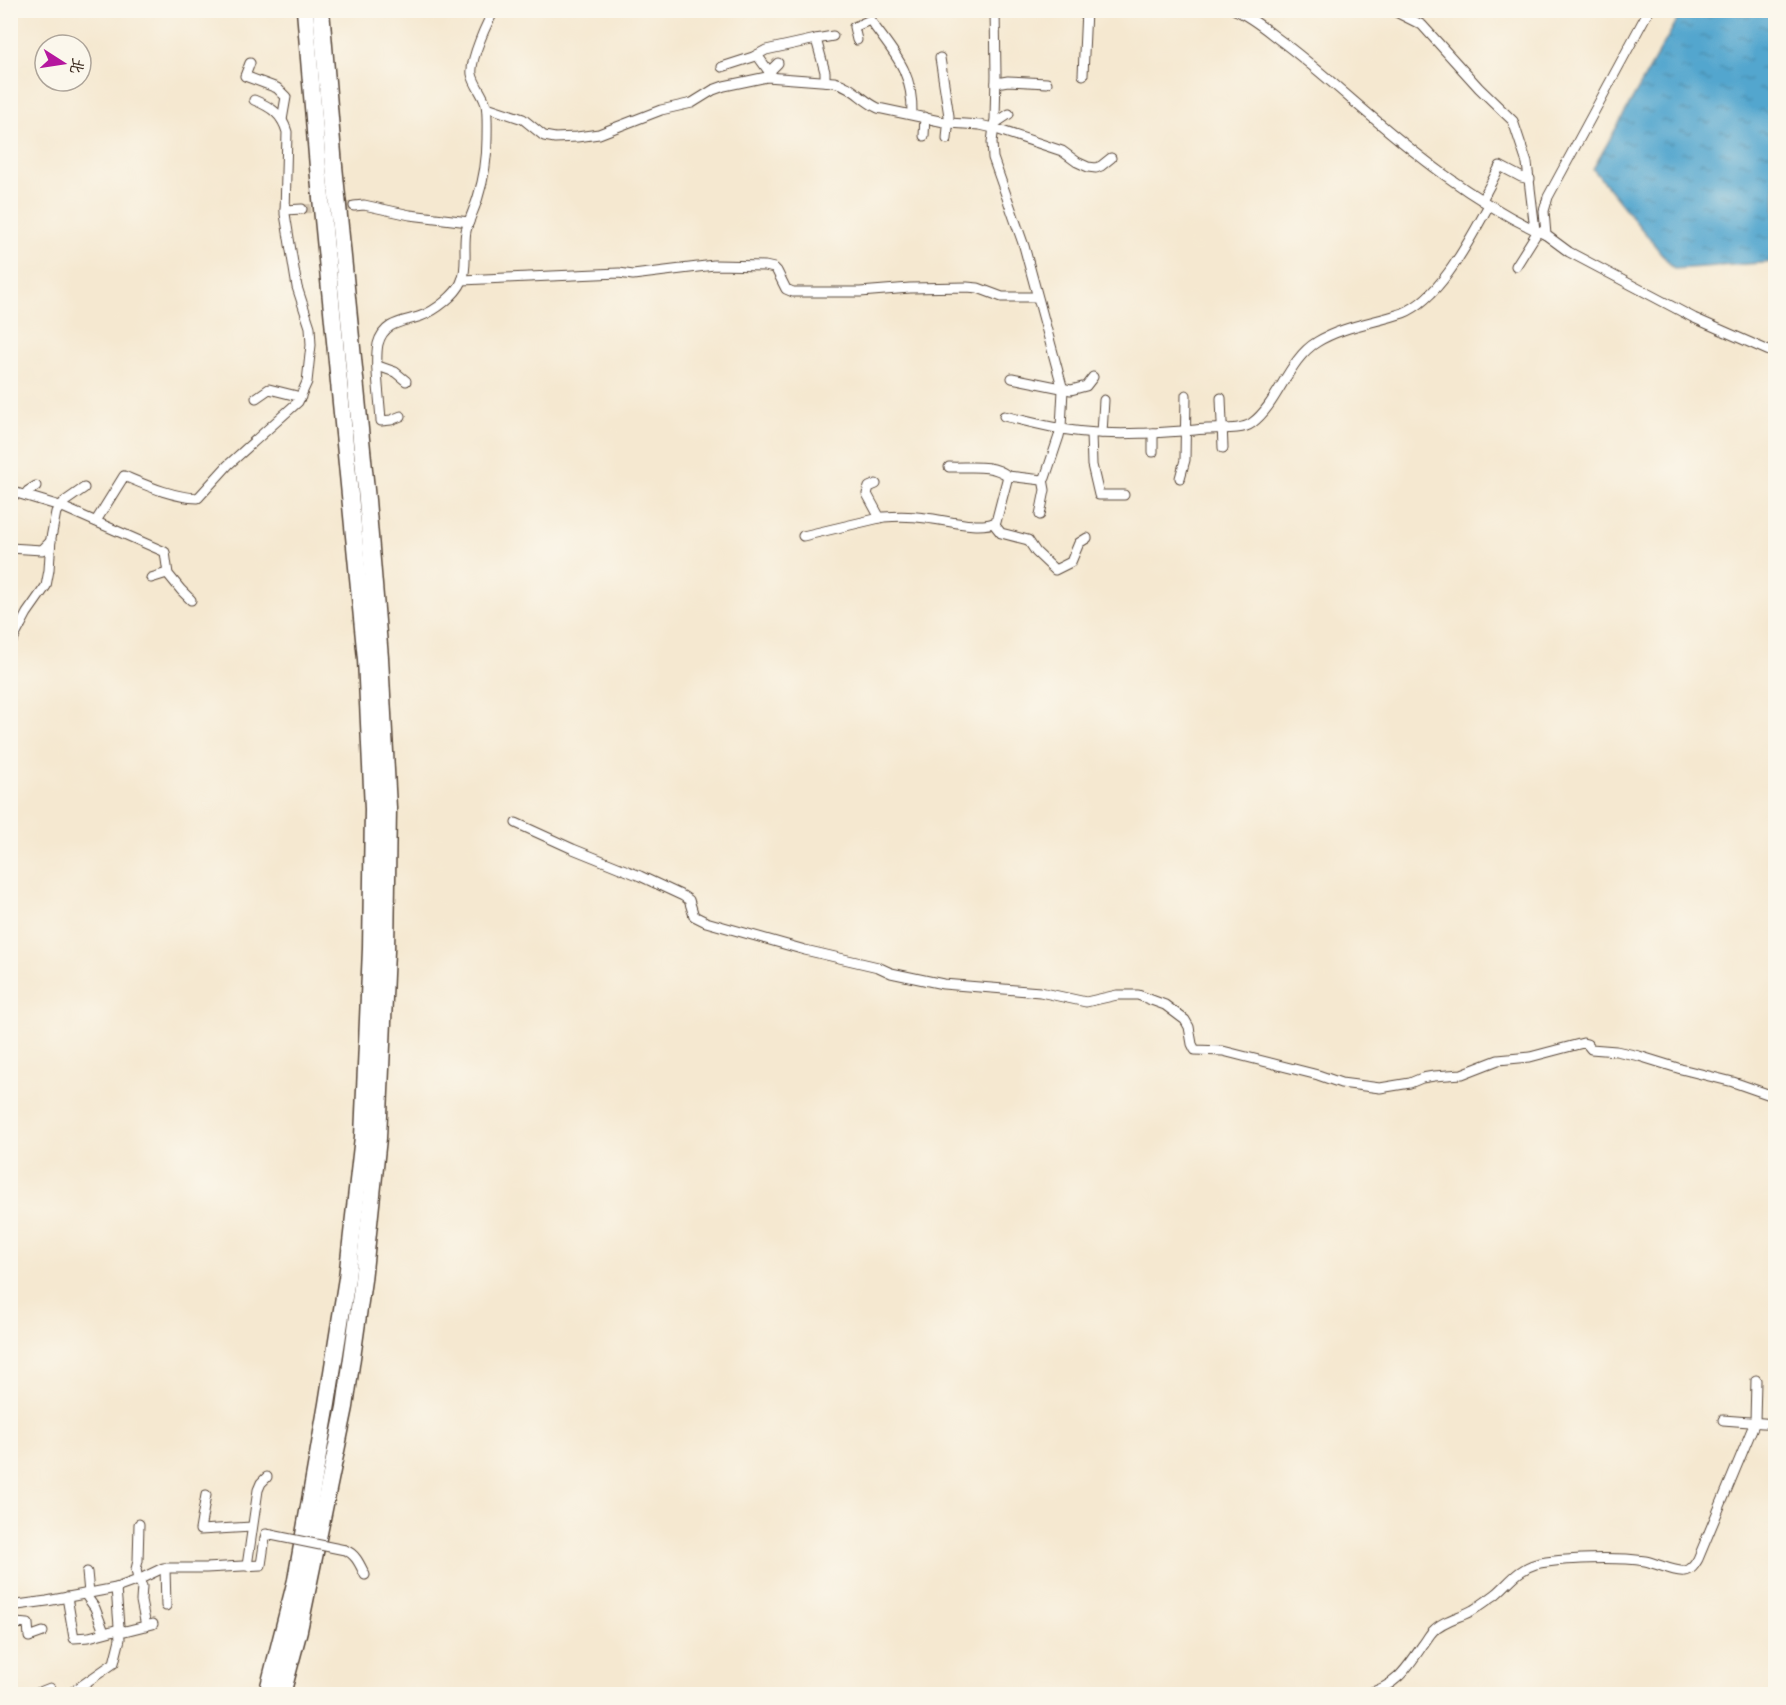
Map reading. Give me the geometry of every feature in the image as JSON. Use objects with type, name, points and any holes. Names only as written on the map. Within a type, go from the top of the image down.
[{"type":"highway","points":[[267,1695],[296,1580],[347,1278],[363,1137],[371,949],[373,809],[366,659],[305,10]]},
{"type":"highway","points":[[282,1695],[299,1630],[345,1407],[378,1138],[386,951],[388,808],[380,658],[321,10]]},
{"type":"highway","points":[[256,1695],[279,1622],[296,1580]]},
{"type":"street","points":[[400,416],[381,421],[378,345],[387,329],[398,321],[429,313],[452,294],[462,280],[466,232],[484,174],[487,138],[487,107],[474,79],[472,67],[486,26],[495,10]]},
{"type":"street","points":[[994,10],[996,83],[992,150],[994,161],[1019,231],[1063,388],[1061,429],[1050,466],[1043,479],[1045,490],[1040,515]]},
{"type":"street","points":[[1083,75],[1086,10]]},
{"type":"street","points":[[1235,10],[1249,16],[1304,58],[1372,117],[1443,173],[1485,202],[1517,222],[1540,232],[1569,252],[1694,318],[1776,354]]},
{"type":"street","points":[[1392,10],[1422,25],[1479,88],[1513,121],[1523,147],[1540,232]]},
{"type":"street","points":[[1516,266],[1540,232],[1548,197],[1649,10]]},
{"type":"street","points":[[857,40],[854,27],[870,20],[906,73],[911,92],[912,114]]},
{"type":"street","points":[[722,67],[766,50],[833,36]]},
{"type":"street","points":[[816,39],[825,72],[825,81]]},
{"type":"street","points":[[757,55],[771,75]]},
{"type":"street","points":[[940,58],[949,123],[947,139]]},
{"type":"street","points":[[250,63],[245,76],[279,90],[286,97],[282,120]]},
{"type":"street","points":[[771,75],[778,63]]},
{"type":"street","points":[[487,107],[527,121],[544,136],[577,137],[599,134],[661,110],[692,103],[717,88],[771,75],[845,84],[874,106],[949,123],[993,126],[1062,150],[1077,162],[1088,167],[1096,168],[1111,158]]},
{"type":"street","points":[[996,83],[1008,81],[1047,83]]},
{"type":"street","points":[[254,100],[271,107],[285,108]]},
{"type":"street","points":[[96,521],[124,476],[159,490],[198,498],[228,465],[291,410],[301,397],[307,382],[312,345],[310,327],[297,287],[285,210],[284,186],[288,139],[282,120],[271,107]]},
{"type":"street","points":[[993,126],[1009,114]]},
{"type":"street","points":[[924,136],[925,117]]},
{"type":"street","points":[[1004,416],[1061,429],[1091,433],[1153,433],[1247,426],[1255,421],[1299,359],[1314,344],[1340,331],[1405,312],[1422,302],[1439,285],[1471,237],[1500,166],[1530,180]]},
{"type":"street","points":[[354,206],[364,205],[410,215],[469,222]]},
{"type":"street","points":[[285,210],[302,209]]},
{"type":"street","points":[[462,280],[619,273],[633,275],[710,265],[760,265],[774,268],[780,274],[786,289],[793,292],[860,292],[967,287],[978,288],[1002,297],[1037,297]]},
{"type":"street","points":[[378,366],[395,372],[406,381]]},
{"type":"street","points":[[1012,378],[1071,390],[1089,384],[1093,377]]},
{"type":"street","points":[[256,398],[269,389],[301,397]]},
{"type":"street","points":[[1180,478],[1185,460],[1186,396]]},
{"type":"street","points":[[1221,398],[1223,448]]},
{"type":"street","points":[[1102,433],[1104,400]]},
{"type":"street","points":[[1091,433],[1092,465],[1099,495],[1124,495]]},
{"type":"street","points":[[1153,433],[1153,452]]},
{"type":"street","points":[[948,467],[997,469],[1008,477],[1043,479]]},
{"type":"street","points":[[802,536],[880,518],[905,516],[974,524],[993,523],[996,522],[1008,477]]},
{"type":"street","points":[[876,484],[869,487],[867,494],[880,518]]},
{"type":"street","points":[[25,495],[36,486]]},
{"type":"street","points":[[10,645],[27,613],[46,586],[54,519],[59,506],[84,488]]},
{"type":"street","points":[[10,490],[59,506],[165,552],[167,573],[191,600]]},
{"type":"street","points":[[993,523],[1000,533],[1028,540],[1036,552],[1055,570],[1071,562],[1079,543],[1087,538]]},
{"type":"street","points":[[10,548],[42,550],[51,541]]},
{"type":"street","points":[[151,578],[167,573]]},
{"type":"street","points":[[516,823],[682,896],[689,900],[694,916],[706,922],[805,950],[879,967],[891,973],[943,984],[1040,992],[1086,1002],[1117,995],[1138,995],[1159,1002],[1185,1020],[1195,1050],[1220,1051],[1318,1075],[1341,1083],[1385,1088],[1422,1078],[1462,1074],[1498,1060],[1524,1058],[1583,1043],[1595,1050],[1616,1051],[1639,1056],[1733,1082],[1776,1097]]},
{"type":"street","points":[[1365,1695],[1393,1683],[1433,1630],[1475,1609],[1525,1568],[1564,1560],[1657,1563],[1683,1572],[1694,1566],[1755,1422],[1756,1380]]},
{"type":"street","points":[[1723,1420],[1776,1424]]},
{"type":"street","points":[[247,1566],[258,1490],[267,1477]]},
{"type":"street","points":[[206,1496],[200,1530],[252,1527]]},
{"type":"street","points":[[67,1597],[74,1638],[89,1637],[119,1629],[125,1631],[149,1625],[141,1600],[142,1586],[136,1569],[139,1524]]},
{"type":"street","points":[[10,1606],[116,1588],[165,1568],[261,1565],[266,1534],[351,1552],[365,1575]]},
{"type":"street","points":[[165,1568],[166,1606]]},
{"type":"street","points":[[87,1572],[87,1593],[104,1632]]},
{"type":"street","points":[[65,1695],[114,1664],[120,1639],[116,1588]]},
{"type":"street","points":[[10,1619],[15,1623],[28,1624],[29,1637],[43,1632]]},
{"type":"street","points":[[35,1695],[50,1688]]},
{"type":"street","points":[[1260,1695],[1290,1695]]},
{"type":"water","points":[[1683,10],[1775,11],[1775,262],[1674,269],[1593,169]]},
{"type":"tunnel","points":[[302,209],[354,206]]}]
